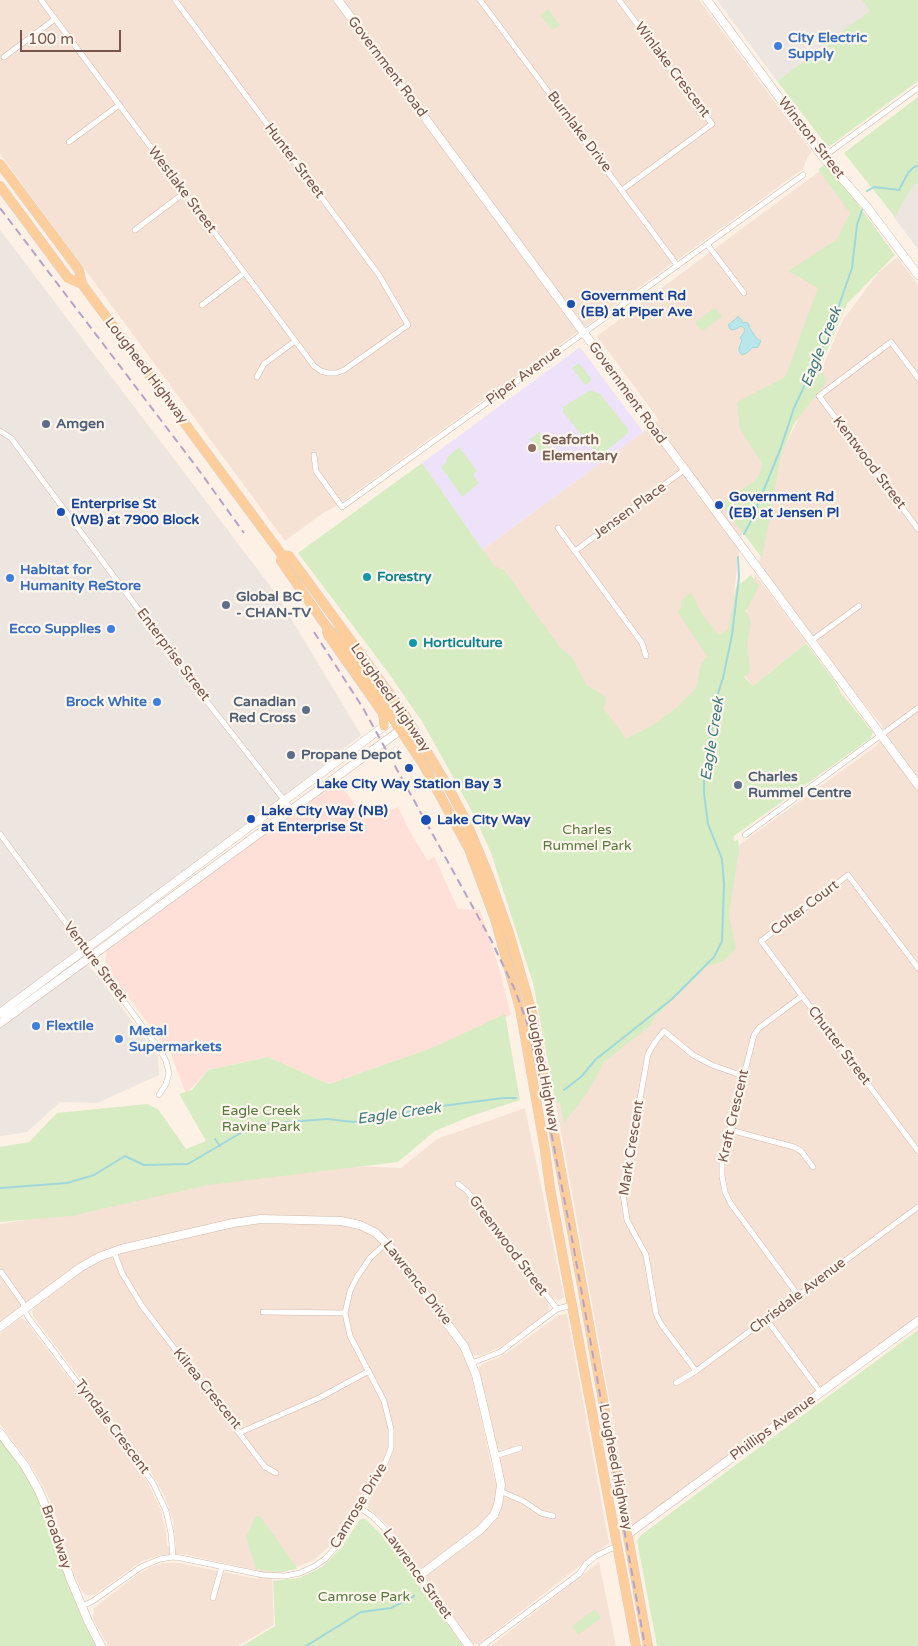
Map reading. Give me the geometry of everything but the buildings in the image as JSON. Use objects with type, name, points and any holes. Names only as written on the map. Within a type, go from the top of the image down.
[{"type":"main road","name":"Lougheed Highway","points":[[0,164],[79,270],[82,284],[282,555],[289,556],[403,712],[447,785],[466,821],[491,883],[518,960],[528,998],[648,1646]]},
{"type":"main road","name":"Lougheed Highway","points":[[0,186],[68,278],[82,284]]},
{"type":"main road","name":"Lougheed Highway","points":[[282,555],[281,561],[326,626],[341,642],[423,764],[469,849],[495,919],[520,1009],[572,1306],[636,1646]]},
{"type":"main road","points":[[326,626],[328,635],[382,712],[384,726]]},
{"type":"street","name":"Westlake Street","points":[[41,0],[294,341],[314,366],[328,373]]},
{"type":"street","name":"Hunter Street","points":[[175,0],[379,275],[408,325],[344,370],[328,373]]},
{"type":"street","name":"Government Road","points":[[338,0],[918,785]]},
{"type":"street","name":"Burnlake Drive","points":[[480,0],[678,265]]},
{"type":"street","name":"Winlake Crescent","points":[[619,0],[712,124],[622,190]]},
{"type":"street","name":"Winston Street","points":[[707,0],[824,157],[867,207],[918,275]]},
{"type":"street","points":[[4,57],[55,19]]},
{"type":"street","points":[[824,157],[918,88]]},
{"type":"street","points":[[69,142],[119,105]]},
{"type":"street","name":"Piper Avenue","points":[[314,455],[316,471],[342,507],[803,175]]},
{"type":"street","points":[[135,230],[184,193]]},
{"type":"street","points":[[707,244],[744,293]]},
{"type":"street","points":[[202,305],[244,274]]},
{"type":"street","points":[[257,377],[264,364],[294,341]]},
{"type":"street","name":"Kentwood Street","points":[[918,378],[891,342],[819,396],[918,529]]},
{"type":"street","name":"Enterprise Street","points":[[0,430],[11,438],[34,467],[290,809]]},
{"type":"street","name":"Jensen Place","points":[[575,551],[684,470]]},
{"type":"street","points":[[558,528],[642,643],[646,656]]},
{"type":"street","points":[[811,641],[859,606]]},
{"type":"street","points":[[745,835],[918,708]]},
{"type":"street","points":[[0,1013],[403,712]]},
{"type":"street","points":[[0,1023],[410,723]]},
{"type":"street","name":"Venture Street","points":[[0,834],[160,1050],[166,1061],[169,1073],[166,1084],[159,1095]]},
{"type":"street","name":"Colter Court","points":[[761,941],[848,875],[918,968]]},
{"type":"street","name":"Chutter Street","points":[[761,941],[918,1151]]},
{"type":"street","name":"Kraft Crescent","points":[[798,1295],[731,1204],[725,1192],[722,1162],[754,1035],[759,1028],[802,996]]},
{"type":"street","name":"Mark Crescent","points":[[696,1372],[661,1324],[656,1314],[646,1255],[627,1220],[623,1194],[648,1054],[664,1031],[692,1055],[712,1065],[743,1076]]},
{"type":"street","points":[[730,1130],[794,1147],[801,1151],[814,1167]]},
{"type":"street","name":"Greenwood Street","points":[[458,1184],[467,1192],[557,1309]]},
{"type":"street","name":"Chrisdale Avenue","points":[[676,1383],[696,1372],[918,1208]]},
{"type":"street","name":"Lawrence Drive","points":[[0,1327],[81,1267],[114,1252],[233,1223],[261,1219],[341,1221],[370,1229],[386,1243],[464,1346],[472,1363],[495,1456],[500,1491],[496,1510],[485,1526],[419,1576]]},
{"type":"street","name":"Camrose Drive","points":[[82,1606],[94,1601],[141,1567],[172,1557],[267,1576],[284,1576],[306,1571],[329,1555],[339,1543],[360,1508],[390,1453],[392,1442],[391,1429],[384,1401],[350,1336],[345,1313],[350,1291],[357,1277],[370,1258],[386,1243]]},
{"type":"street","name":"Kilrea Crescent","points":[[114,1252],[122,1273],[142,1306],[239,1433],[319,1398],[368,1371]]},
{"type":"street","name":"Tyndale Crescent","points":[[1,1272],[23,1303],[24,1309],[153,1483],[166,1511],[171,1533],[172,1557]]},
{"type":"street","points":[[472,1363],[500,1352],[557,1309],[572,1306]]},
{"type":"street","points":[[263,1312],[345,1313]]},
{"type":"street","points":[[766,1320],[821,1393]]},
{"type":"street","name":"Phillips Avenue","points":[[628,1534],[918,1321]]},
{"type":"street","name":"Broadway","points":[[0,1433],[25,1466],[39,1491],[68,1572],[101,1646]]},
{"type":"street","points":[[239,1433],[265,1467],[276,1473]]},
{"type":"street","points":[[495,1456],[520,1448]]},
{"type":"street","points":[[500,1491],[523,1501],[541,1512],[553,1516]]},
{"type":"street","name":"Lawrence Street","points":[[360,1508],[380,1523],[469,1646]]},
{"type":"street","points":[[482,1646],[579,1574],[586,1564],[596,1556],[610,1548],[616,1547]]},
{"type":"street","points":[[213,1598],[222,1566]]},
{"type":"shaded area","points":[[0,0],[699,0],[812,152],[807,158],[803,169],[338,505],[323,513],[285,541],[0,154]]},
{"type":"shaded area","points":[[717,0],[862,0],[870,11],[777,81]]},
{"type":"shaded area","points":[[821,170],[855,214],[788,396],[740,540],[733,605],[725,644],[707,656],[699,690],[622,749],[482,550],[659,420],[597,336]]},
{"type":"shaded area","points":[[915,184],[918,184],[918,249],[893,216]]},
{"type":"shaded area","points":[[0,230],[277,595],[361,735],[266,811],[75,952],[97,975],[158,1056],[159,1075],[97,1103],[60,1102],[27,1132],[0,1136]]},
{"type":"shaded area","points":[[897,257],[918,285],[918,1317],[633,1531],[556,1104],[651,1021],[702,972],[721,943],[735,848],[876,746],[883,737],[882,725],[857,696],[814,636],[753,686],[739,669],[737,657],[755,574],[804,639],[808,631],[759,564],[781,454],[809,398],[843,320],[878,273]]},
{"type":"shaded area","name":"Seaforth Elementary","points":[[580,347],[643,432],[482,550],[422,463]]},
{"type":"shaded area","points":[[338,781],[366,819],[398,807],[428,861],[434,856],[458,909],[480,910],[499,968],[511,1015],[434,1047],[329,1084],[268,1057],[208,1070],[186,1094],[171,1054],[107,969],[105,964],[107,950]]},
{"type":"shaded area","points":[[525,1108],[564,1297],[559,1301],[554,1299],[548,1304],[548,1312],[502,1346],[480,1356],[473,1354],[466,1359],[473,1382],[495,1482],[504,1483],[479,1368],[482,1364],[498,1358],[514,1348],[559,1315],[567,1314],[609,1543],[479,1644],[474,1644],[388,1526],[368,1508],[368,1503],[388,1468],[382,1461],[336,1540],[314,1560],[272,1577],[274,1625],[238,1646],[108,1646],[93,1619],[94,1608],[150,1567],[163,1563],[178,1563],[258,1579],[260,1571],[182,1554],[161,1555],[142,1561],[94,1595],[86,1595],[81,1590],[52,1505],[45,1490],[30,1464],[0,1424],[0,1333],[19,1319],[22,1318],[26,1321],[146,1480],[161,1510],[167,1546],[176,1547],[173,1521],[165,1497],[149,1469],[33,1316],[32,1310],[35,1307],[32,1298],[0,1322],[0,1224],[71,1213],[211,1174],[328,1165],[401,1168],[437,1139]]},
{"type":"shaded area","points":[[599,1562],[616,1646],[491,1646]]},
{"type":"green space","points":[[862,0],[918,0],[918,81],[831,145],[827,146],[777,81],[870,11]]},
{"type":"green space","points":[[548,9],[560,25],[552,30],[540,15]]},
{"type":"green space","points":[[918,97],[918,184],[915,184],[895,217],[844,153]]},
{"type":"green space","points":[[828,163],[895,255],[847,304],[820,368],[827,381],[794,424],[781,455],[762,558],[721,504],[757,479],[763,465],[740,429],[737,402],[785,377],[818,288],[788,271],[837,239],[850,213],[818,169]]},
{"type":"green space","points":[[715,308],[722,317],[702,331],[695,322]]},
{"type":"green space","points":[[579,363],[592,380],[585,385],[572,368]]},
{"type":"green space","points":[[590,390],[600,394],[628,429],[628,433],[599,457],[563,412],[563,407]]},
{"type":"green space","points":[[539,432],[551,447],[542,454],[530,439]]},
{"type":"green space","points":[[459,447],[477,471],[474,473],[474,477],[479,483],[462,497],[441,467],[447,458]]},
{"type":"green space","name":"Charles Rummel Park","points":[[422,463],[494,566],[504,570],[559,646],[573,659],[586,685],[606,697],[604,709],[626,739],[653,725],[678,706],[696,688],[701,664],[707,656],[677,611],[681,608],[681,601],[691,592],[702,614],[719,635],[728,629],[736,587],[751,575],[759,586],[746,611],[751,621],[747,645],[750,671],[744,677],[753,686],[806,643],[834,680],[841,693],[873,732],[871,738],[734,836],[734,842],[738,839],[739,850],[729,915],[736,948],[724,961],[705,967],[655,1017],[650,1026],[604,1062],[589,1090],[564,1123],[560,1102],[556,1104],[533,983],[491,853],[473,813],[423,723],[387,671],[298,553]]},
{"type":"green space","name":"Eagle Creek Ravine Park","points":[[505,1014],[520,1100],[471,1116],[435,1131],[398,1162],[208,1185],[71,1216],[0,1222],[0,1147],[29,1142],[57,1113],[147,1104],[158,1109],[186,1149],[206,1141],[179,1094],[192,1090],[208,1070],[268,1057],[329,1084],[434,1047]]},
{"type":"green space","points":[[918,1330],[918,1646],[657,1646],[637,1541],[641,1535]]},
{"type":"green space","points":[[0,1439],[21,1467],[36,1493],[46,1516],[71,1591],[97,1646],[0,1646]]},
{"type":"green space","points":[[260,1516],[297,1569],[277,1572],[256,1569],[246,1537],[255,1517]]},
{"type":"green space","name":"Camrose Park","points":[[360,1519],[366,1519],[390,1544],[463,1646],[242,1646],[275,1626],[273,1581],[299,1578],[322,1567],[342,1547]]},
{"type":"green space","points":[[595,1609],[601,1618],[578,1635],[572,1626]]},
{"type":"water","points":[[738,317],[743,323],[749,324],[757,339],[761,341],[758,347],[752,348],[743,355],[739,352],[739,348],[742,340],[740,338],[745,331],[744,328],[741,326],[731,330],[728,325]]},
{"type":"waterway","name":"Eagle Creek","points":[[867,191],[874,187],[899,190],[908,173],[918,166]]},
{"type":"waterway","name":"Eagle Creek","points":[[744,534],[780,450],[794,408],[837,311],[852,268],[857,225],[862,210]]},
{"type":"waterway","name":"Eagle Creek","points":[[564,1090],[582,1076],[595,1060],[672,999],[714,957],[722,941],[724,884],[722,859],[708,824],[704,778],[718,693],[732,635],[739,577],[738,557]]},
{"type":"waterway","name":"Eagle Creek","points":[[0,1188],[67,1183],[94,1175],[125,1156],[144,1165],[188,1164],[249,1128],[263,1124],[327,1119],[354,1122],[442,1106],[516,1098]]},
{"type":"waterway","name":"Eagle Creek","points":[[215,1139],[220,1146]]},
{"type":"waterway","points":[[306,1646],[361,1612],[391,1608],[414,1596]]},
{"type":"railway","points":[[0,208],[198,469],[244,533]]},
{"type":"railway","points":[[314,632],[363,708],[491,940],[515,990],[527,1023],[544,1096],[573,1244],[645,1646]]},
{"type":"place","name":"City Electric Supply","points":[[778,46]]},
{"type":"place","name":"Government Rd (EB) at Piper Ave","points":[[571,304]]},
{"type":"place","name":"Amgen","points":[[46,424]]},
{"type":"place","name":"Seaforth Elementary","points":[[532,448]]},
{"type":"place","name":"Government Rd (EB) at Jensen Pl","points":[[719,505]]},
{"type":"place","name":"Enterprise St (WB) at 7900 Block","points":[[61,512]]},
{"type":"place","name":"Forestry","points":[[367,577]]},
{"type":"place","name":"Habitat for Humanity ReStore","points":[[10,578]]},
{"type":"place","name":"Global BC - CHAN-TV","points":[[226,605]]},
{"type":"place","name":"Ecco Supplies","points":[[111,629]]},
{"type":"place","name":"Horticulture","points":[[413,643]]},
{"type":"place","name":"Brock White","points":[[157,702]]},
{"type":"place","name":"Canadian Red Cross","points":[[306,710]]},
{"type":"place","name":"Propane Depot","points":[[291,755]]},
{"type":"place","name":"Lake City Way Station Bay 3","points":[[409,768]]},
{"type":"place","name":"Charles Rummel Centre","points":[[738,785]]},
{"type":"place","name":"Lake City Way (NB) at Enterprise St","points":[[251,819]]},
{"type":"place","name":"Lake City Way","points":[[426,820]]},
{"type":"place","name":"Flextile","points":[[36,1026]]},
{"type":"place","name":"Metal Supermarkets","points":[[119,1039]]}]
